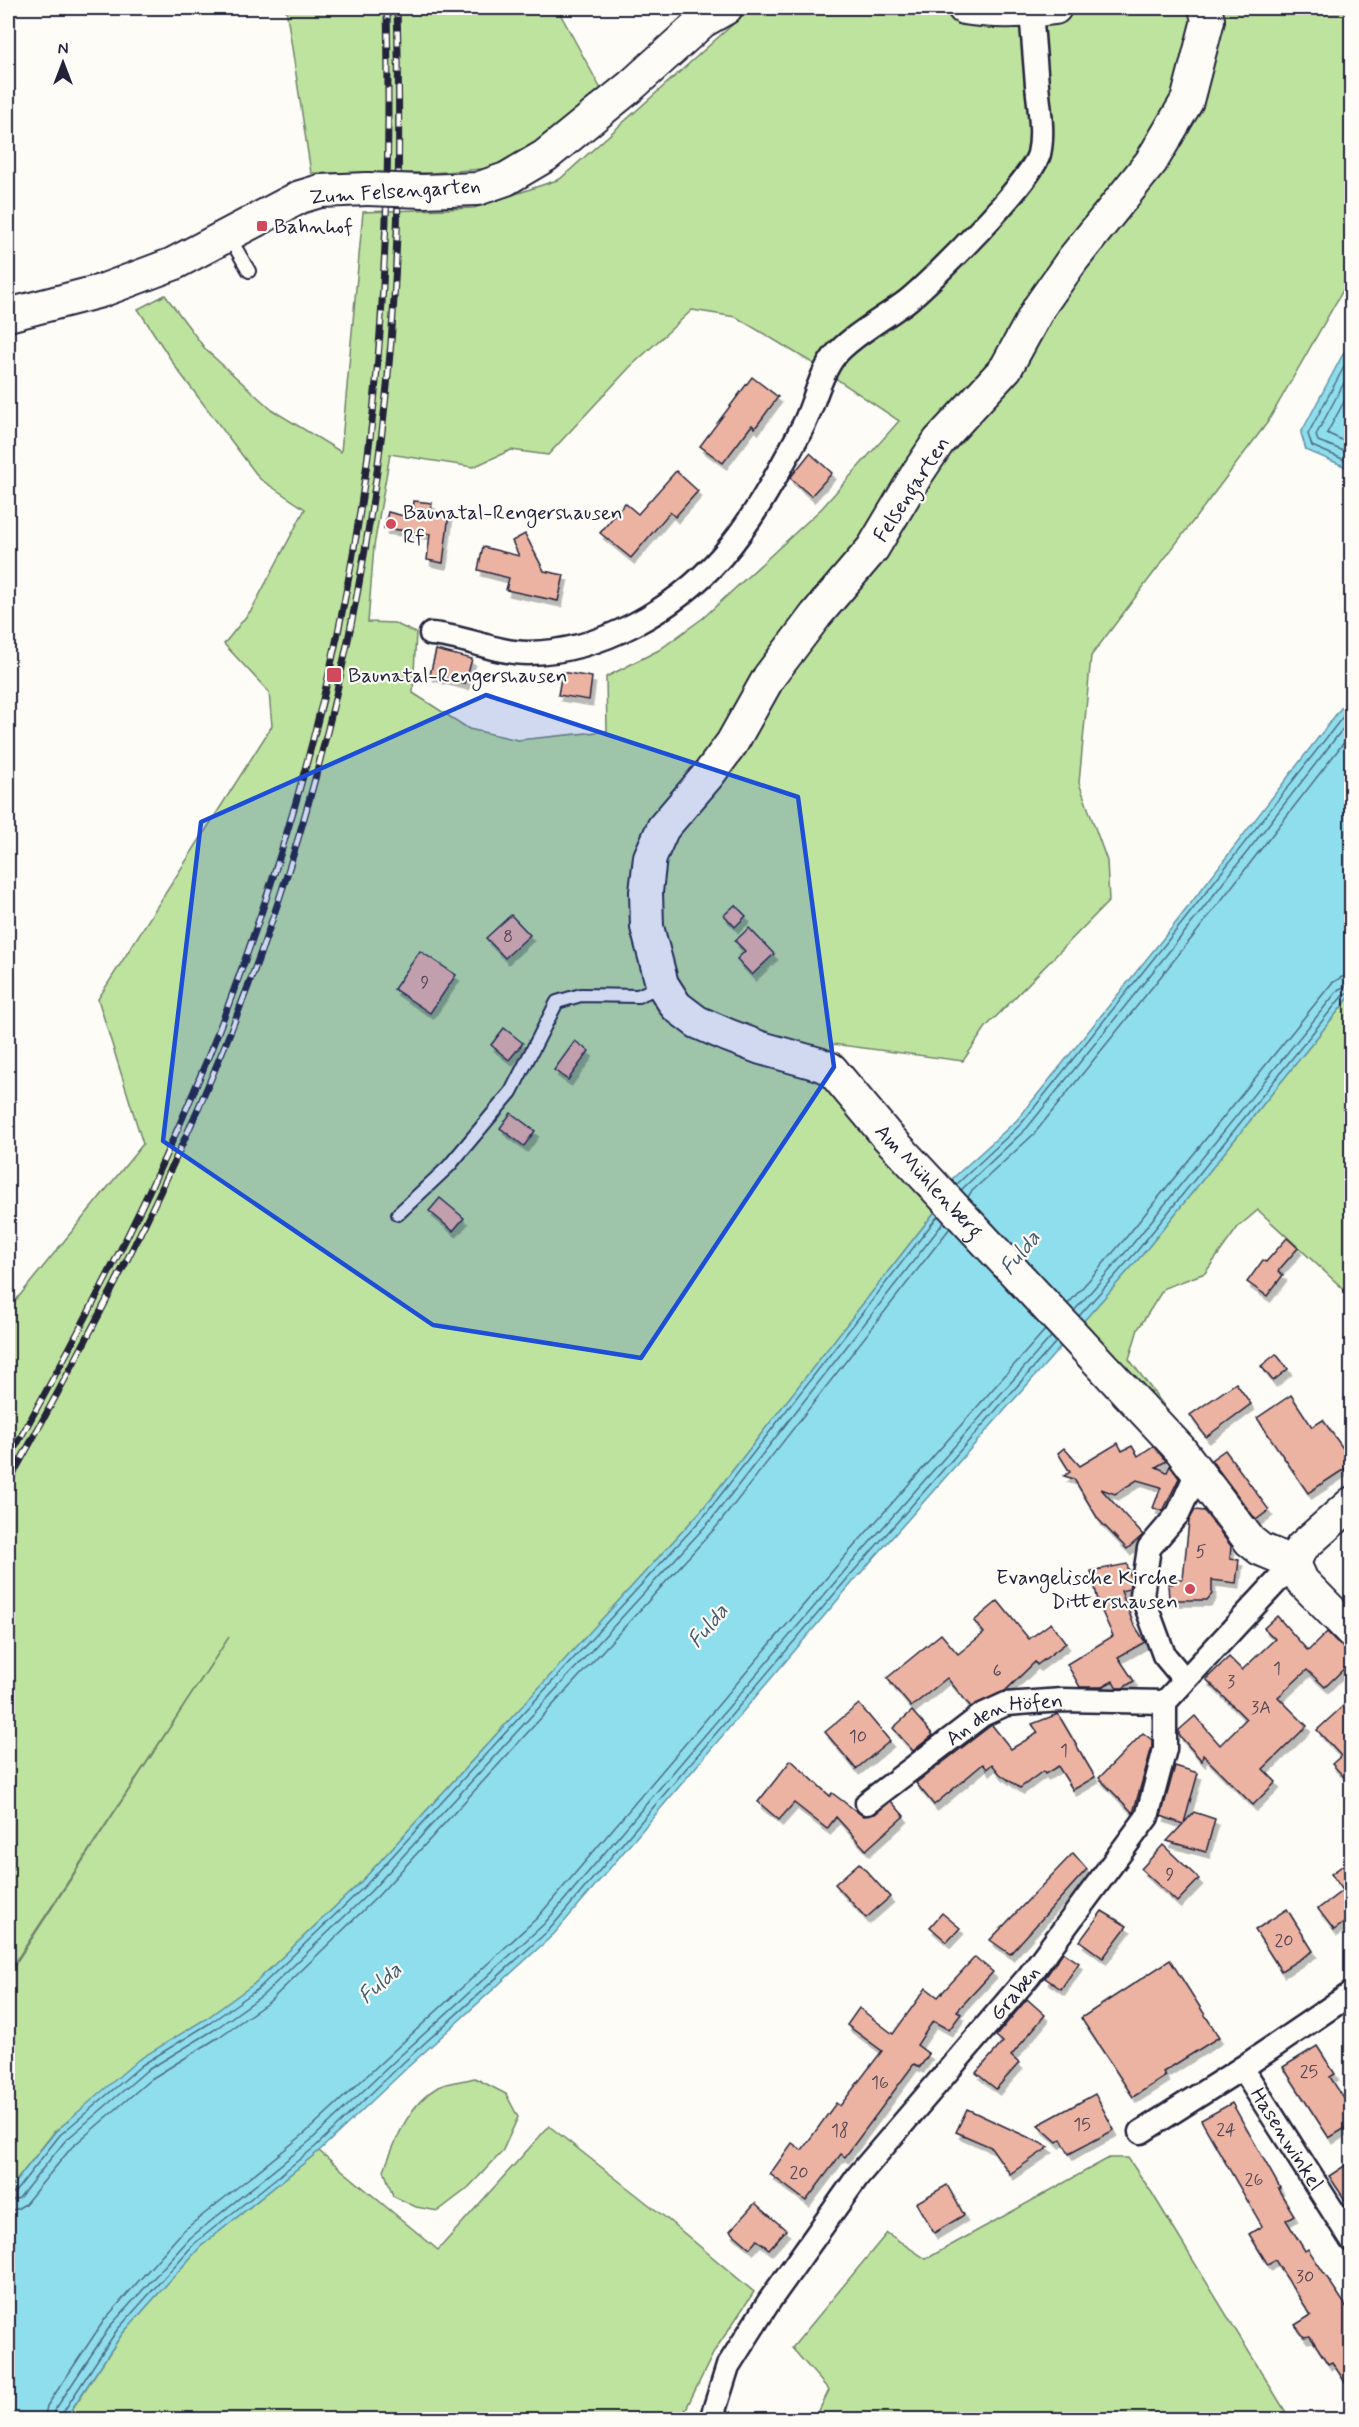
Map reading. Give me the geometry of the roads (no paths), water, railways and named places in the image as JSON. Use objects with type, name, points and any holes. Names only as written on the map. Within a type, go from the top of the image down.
[{"type":"street","name":"Zum Felsengarten","points":[[8,315],[111,287],[173,264],[300,197],[320,191],[477,189],[506,179],[545,156],[631,86],[703,21],[726,8]]},
{"type":"street","points":[[431,634],[451,635],[487,646],[525,653],[557,652],[604,638],[643,620],[686,591],[722,555],[763,498],[803,427],[815,392],[834,357],[934,277],[1026,176],[1038,156],[1041,131],[1043,9],[992,12],[964,8]]},
{"type":"street","name":"Felsengarten","points":[[651,942],[647,927],[646,892],[650,857],[663,828],[732,743],[769,677],[816,615],[873,548],[939,441],[1000,376],[1023,340],[1040,306],[1073,259],[1151,162],[1187,101],[1208,20],[1205,8]]},
{"type":"street","name":"Am Mühlenberg","points":[[651,942],[662,984],[676,1006],[697,1022],[761,1048],[831,1069],[888,1136],[1164,1431],[1198,1470],[1250,1541],[1266,1552],[1294,1563]]},
{"type":"street","points":[[1184,1679],[1164,1655],[1142,1595],[1149,1548],[1178,1514],[1198,1470]]},
{"type":"street","points":[[1165,1702],[1294,1563],[1301,1548],[1352,1503]]},
{"type":"street","points":[[1294,1563],[1302,1581],[1352,1632]]},
{"type":"street","name":"An den Höfen","points":[[867,1803],[982,1715],[1006,1704],[1062,1700],[1165,1702]]},
{"type":"street","name":"Graben","points":[[711,2420],[728,2366],[770,2300],[858,2176],[1029,1976],[1147,1817],[1165,1749],[1165,1702]]},
{"type":"street","name":"Hasenwinkel","points":[[1141,2133],[1352,1993]]},
{"type":"street","name":"Hasenwinkel","points":[[1242,2068],[1352,2241]]},
{"type":"lane","points":[[227,234],[249,271]]},
{"type":"lane","points":[[398,1214],[449,1166],[510,1092],[557,1002],[581,995],[638,996],[662,984]]},
{"type":"water","points":[[1351,339],[1351,469],[1306,450],[1301,433]]},
{"type":"water","name":"Fulda","points":[[1351,695],[1351,995],[1142,1255],[858,1576],[554,1934],[319,2151],[200,2247],[122,2334],[65,2419],[8,2419],[8,2191],[55,2132],[138,2060],[207,2018],[254,1984],[361,1882],[701,1511],[937,1209],[952,1179],[1017,1120],[1178,920]]},
{"type":"railway","points":[[8,1460],[127,1238],[180,1123],[205,1065],[254,934],[300,788],[319,714],[351,564],[373,413],[382,312],[386,210],[387,8]]},
{"type":"railway","points":[[8,1483],[101,1311],[186,1136],[237,1015],[267,936],[294,854],[317,770],[356,599],[383,427],[391,342],[398,217],[397,8]]},
{"type":"place","name":"Bahnhof","points":[[262,226]]},
{"type":"place","name":"Baunatal-Rengershausen Rf","points":[[391,524]]},
{"type":"place","name":"Baunatal-Rengershausen","points":[[334,675]]},
{"type":"place","name":"Evangelische Kirche Dittershausen","points":[[1190,1589]]}]
